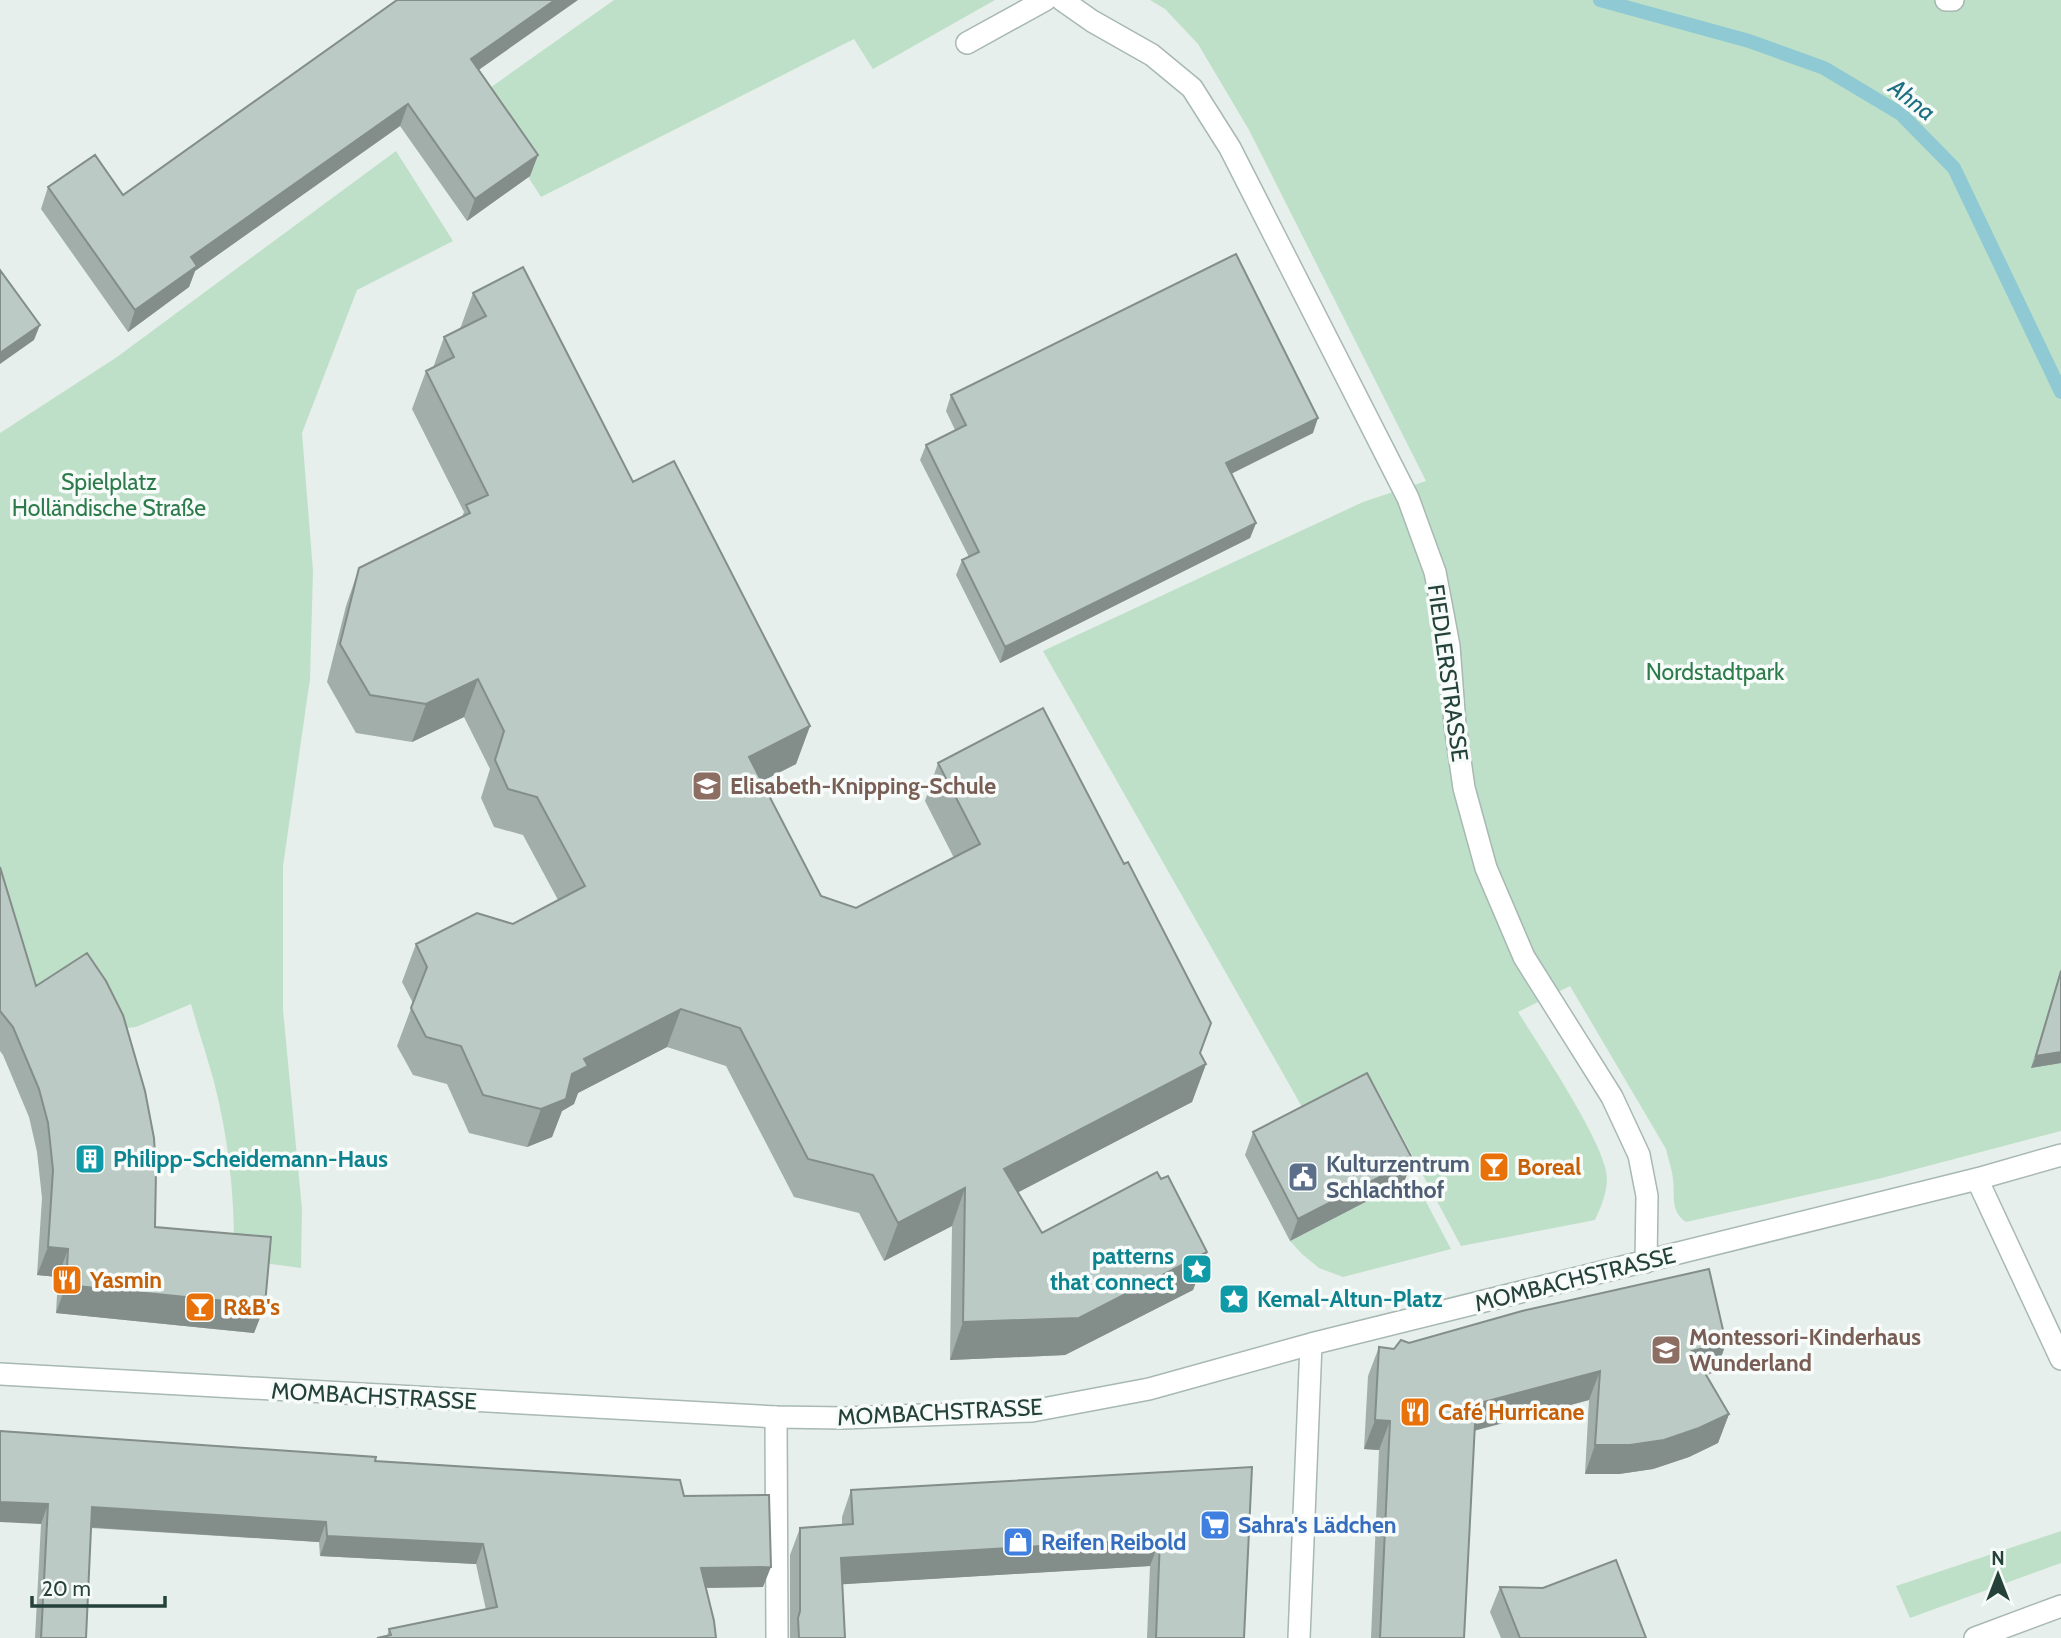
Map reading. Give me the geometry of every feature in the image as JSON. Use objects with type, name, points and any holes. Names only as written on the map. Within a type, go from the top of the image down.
[{"type":"street","points":[[967,43],[1045,0]]},
{"type":"street","name":"FIEDLERSTRASSE","points":[[1062,0],[1092,21],[1152,55],[1192,88],[1230,148],[1408,498],[1435,572],[1449,646],[1455,725],[1464,788],[1486,868],[1524,957],[1612,1097],[1639,1155],[1647,1196],[1646,1262]]},
{"type":"street","points":[[1946,0],[1952,0]]},
{"type":"street","name":"MOMBACHSTRASSE","points":[[0,1374],[775,1417],[843,1418],[1032,1411],[1149,1389],[1311,1344],[1978,1179],[2061,1155]]},
{"type":"street","points":[[1978,1179],[2061,1359]]},
{"type":"street","points":[[1299,1638],[1311,1344]]},
{"type":"street","points":[[775,1417],[777,1638]]},
{"type":"street","points":[[1975,1638],[2061,1606]]},
{"type":"green space","points":[[614,0],[995,0],[873,69],[854,39],[541,197],[477,97]]},
{"type":"green space","name":"Nordstadtpark","points":[[1150,0],[2061,0],[2061,1131],[1882,1178],[1686,1222],[1675,1208],[1666,1149],[1570,986],[1518,1012],[1570,1095],[1604,1163],[1606,1189],[1595,1220],[1461,1246],[1373,1082],[1306,1114],[1043,651],[1363,502],[1426,481],[1249,130],[1198,44],[1165,9]]},
{"type":"green space","name":"Spielplatz Holländische Straße","points":[[396,151],[453,241],[357,290],[302,433],[313,571],[310,679],[283,866],[283,1010],[302,1209],[301,1268],[234,1259],[232,1192],[224,1126],[191,1004],[136,1027],[107,1030],[26,1014],[0,929],[0,433],[117,357]]},
{"type":"green space","points":[[1415,1181],[1451,1249],[1343,1277],[1319,1268],[1290,1241],[1404,1182]]},
{"type":"green space","points":[[2061,1531],[2061,1563],[1910,1618],[1896,1586]]},
{"type":"building","points":[[397,0],[555,0],[471,59],[538,155],[475,199],[408,104],[191,257],[197,266],[135,310],[48,187],[95,155],[123,195]]},
{"type":"building","points":[[1236,254],[1318,418],[1226,463],[1256,523],[1005,647],[962,560],[979,552],[926,445],[966,425],[951,395]]},
{"type":"building","points":[[523,267],[633,482],[674,461],[810,726],[749,757],[821,896],[856,908],[980,844],[938,763],[1043,708],[1124,864],[1128,862],[1211,1023],[1200,1053],[1206,1064],[1004,1169],[1042,1233],[1157,1172],[1161,1179],[1168,1176],[1207,1252],[1079,1318],[963,1322],[965,1188],[898,1223],[873,1175],[808,1159],[740,1028],[681,1009],[584,1059],[588,1066],[572,1074],[566,1099],[541,1109],[483,1095],[461,1046],[426,1037],[411,1008],[427,967],[416,944],[477,913],[513,924],[585,886],[537,797],[508,789],[495,760],[504,731],[478,679],[426,704],[370,695],[340,644],[359,568],[470,513],[466,505],[488,495],[426,371],[454,357],[444,337],[486,316],[473,293]]},
{"type":"building","points":[[0,270],[40,325],[0,353]]},
{"type":"building","name":"Philipp-Scheidemann-Haus","points":[[0,867],[36,986],[87,953],[106,981],[123,1015],[145,1091],[154,1138],[155,1227],[271,1237],[265,1305],[66,1285],[68,1249],[48,1247],[53,1170],[48,1123],[39,1089],[13,1027],[0,1011]]},
{"type":"building","points":[[2061,971],[2061,1052],[2036,1056]]},
{"type":"building","points":[[1367,1073],[1413,1160],[1298,1219],[1253,1132]]},
{"type":"building","points":[[1709,1269],[1726,1343],[1692,1351],[1729,1414],[1664,1440],[1630,1445],[1595,1445],[1600,1371],[1476,1404],[1464,1638],[1380,1638],[1390,1421],[1375,1420],[1379,1347],[1394,1349],[1401,1340],[1409,1343],[1522,1311]]},
{"type":"building","points":[[0,1431],[376,1457],[375,1461],[680,1480],[684,1496],[769,1495],[771,1567],[701,1568],[716,1638],[377,1638],[391,1635],[389,1629],[497,1607],[483,1544],[327,1536],[326,1522],[92,1507],[86,1638],[41,1638],[48,1504],[0,1502]]},
{"type":"building","points":[[1252,1467],[1244,1638],[1156,1638],[1160,1539],[841,1558],[845,1638],[799,1638],[800,1528],[853,1524],[851,1490]]},
{"type":"building","points":[[1616,1560],[1646,1638],[1520,1638],[1500,1587],[1543,1588]]},
{"type":"waterway","name":"Ahna","points":[[1600,0],[1749,41],[1824,68],[1901,114],[1954,168],[2061,392]]},
{"type":"place","name":"Elisabeth-Knipping-Schule","points":[[707,786]]},
{"type":"place","name":"Philipp-Scheidemann-Haus","points":[[90,1159]]},
{"type":"place","name":"Boreal","points":[[1494,1167]]},
{"type":"place","name":"Kulturzentrum Schlachthof","points":[[1303,1177]]},
{"type":"place","name":"patterns that connect","points":[[1197,1269]]},
{"type":"place","name":"Yasmin","points":[[67,1280]]},
{"type":"place","name":"Kemal-Altun-Platz","points":[[1234,1299]]},
{"type":"place","name":"R&B's","points":[[200,1307]]},
{"type":"place","name":"Montessori-Kinderhaus Wunderland","points":[[1666,1350]]},
{"type":"place","name":"Café Hurricane","points":[[1415,1412]]},
{"type":"place","name":"Sahra's Lädchen","points":[[1215,1525]]},
{"type":"place","name":"Reifen Reibold","points":[[1018,1542]]}]
